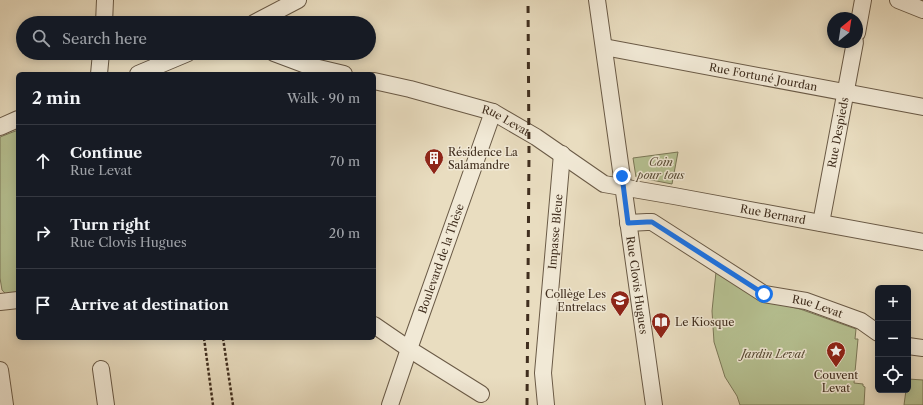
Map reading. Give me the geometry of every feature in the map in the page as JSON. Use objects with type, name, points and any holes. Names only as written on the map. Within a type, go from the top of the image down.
[{"type":"street","points":[[105,16],[106,0]]},
{"type":"street","points":[[267,16],[298,0]]},
{"type":"street","name":"Rue Clovis Hugues","points":[[597,0],[654,405]]},
{"type":"street","points":[[861,12],[863,0]]},
{"type":"street","points":[[898,0],[923,10]]},
{"type":"street","name":"Rue Fortuné Jourdan","points":[[604,47],[923,107]]},
{"type":"street","name":"Rue Despieds","points":[[822,223],[854,48]]},
{"type":"street","points":[[99,72],[100,60]]},
{"type":"street","points":[[143,72],[171,60]]},
{"type":"street","points":[[293,60],[306,65],[336,72]]},
{"type":"street","name":"Rue Levat","points":[[376,81],[410,89],[493,112],[536,137],[604,184],[624,188]]},
{"type":"street","name":"Boulevard de la Thèse","points":[[390,405],[493,112]]},
{"type":"street","points":[[0,127],[16,120]]},
{"type":"street","name":"Impasse Bleue","points":[[546,405],[543,373],[562,154]]},
{"type":"street","name":"Rue Bernard","points":[[624,188],[923,242]]},
{"type":"street","name":"Rue Levat","points":[[628,223],[652,222],[764,294],[806,301],[861,321],[875,331]]},
{"type":"street","points":[[0,302],[16,300]]},
{"type":"street","points":[[376,326],[481,394]]},
{"type":"street","points":[[911,346],[923,348]]},
{"type":"street","points":[[101,369],[106,405]]},
{"type":"street","points":[[0,370],[5,405]]},
{"type":"path","points":[[204,340],[213,405]]},
{"type":"path","points":[[223,340],[233,405]]},
{"type":"green space","points":[[16,131],[16,305],[2,290],[0,278],[0,137]]},
{"type":"green space","name":"Coin pour tous","points":[[678,152],[672,184],[636,177],[633,158]]},
{"type":"green space","name":"Jardin Levat","points":[[716,272],[766,301],[800,309],[856,329],[855,339],[858,339],[854,383],[863,384],[865,387],[864,405],[740,405],[737,396],[725,377],[714,342],[712,311]]},
{"type":"green space","points":[[911,379],[923,380],[923,405],[904,405],[906,393],[911,393]]},
{"type":"railway","points":[[527,405],[529,155],[528,0]]},
{"type":"place","name":"Résidence La Salamandre","points":[[434,175]]},
{"type":"place","name":"Collège Les Entrelacs","points":[[620,317]]},
{"type":"place","name":"Le Kiosque","points":[[661,339]]},
{"type":"place","name":"Couvent Levat","points":[[836,368]]},
{"type":"route","points":[[622,176],[628,223],[652,222],[764,294]]}]
